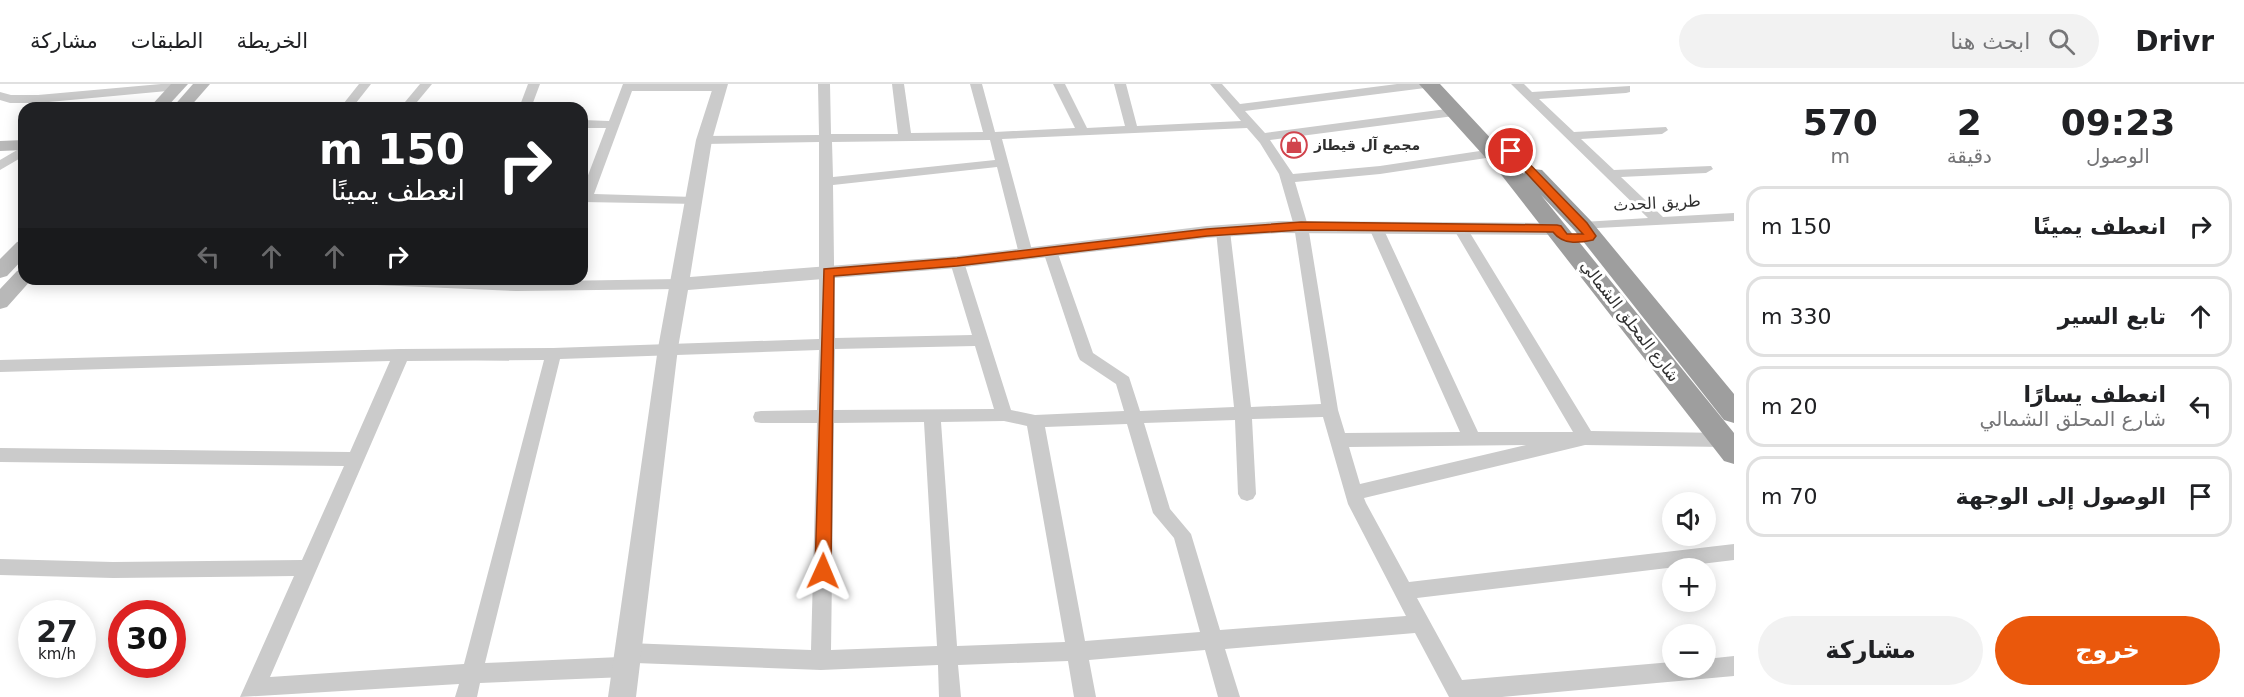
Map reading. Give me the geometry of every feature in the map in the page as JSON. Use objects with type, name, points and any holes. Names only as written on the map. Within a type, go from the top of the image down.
[{"type":"highway","name":"شارع المحلق الشمالي","points":[[1427,84],[1569,227],[1729,447]]},
{"type":"highway","name":"شارع المحلق الشمالي","points":[[1447,84],[1569,227],[1734,413]]},
{"type":"main road","points":[[186,102],[202,84]]},
{"type":"main road","points":[[163,102],[179,85]]},
{"type":"main road","points":[[0,146],[18,145]]},
{"type":"main road","points":[[0,272],[18,252]]},
{"type":"main road","points":[[0,302],[18,282]]},
{"type":"street","points":[[68,96],[83,84]]},
{"type":"street","points":[[351,102],[365,84]]},
{"type":"street","points":[[411,102],[426,84]]},
{"type":"street","points":[[527,102],[534,84]]},
{"type":"street","points":[[821,660],[828,272],[827,139],[824,84]]},
{"type":"street","points":[[898,84],[905,137]]},
{"type":"street","points":[[976,84],[1002,163],[1026,254]]},
{"type":"street","points":[[1059,84],[1083,132]]},
{"type":"street","points":[[1120,84],[1132,129]]},
{"type":"street","points":[[1216,84],[1256,130],[1287,178],[1301,226],[1330,410],[1353,493],[1402,591],[1458,694],[1734,666]]},
{"type":"street","points":[[1238,108],[1427,84]]},
{"type":"street","points":[[1517,84],[1658,220]]},
{"type":"street","points":[[2,91],[10,99],[179,85]]},
{"type":"street","points":[[588,188],[628,86],[721,86],[705,140],[668,348],[622,697]]},
{"type":"street","points":[[1529,96],[1626,89]]},
{"type":"street","points":[[705,140],[992,136],[1132,129],[1256,130],[1454,112]]},
{"type":"street","points":[[588,124],[614,125]]},
{"type":"street","points":[[1570,136],[1662,130]]},
{"type":"street","points":[[1287,178],[1380,170],[1493,153]]},
{"type":"street","points":[[0,166],[18,154]]},
{"type":"street","points":[[827,182],[1002,163]]},
{"type":"street","points":[[1611,174],[1706,169]]},
{"type":"street","points":[[588,198],[694,201]]},
{"type":"street","name":"طريق الحدث","points":[[1569,227],[1734,217]]},
{"type":"street","points":[[549,285],[679,284],[957,262],[1223,231],[1301,226],[1569,227]]},
{"type":"street","points":[[1376,228],[1472,439]]},
{"type":"street","points":[[1460,228],[1586,438]]},
{"type":"street","points":[[1223,231],[1242,414],[1247,494]]},
{"type":"street","points":[[1050,251],[1086,356],[1123,381],[1162,513],[1182,534],[1229,697]]},
{"type":"street","points":[[957,262],[1004,415]]},
{"type":"street","points":[[0,366],[401,355],[553,354],[668,348],[981,340]]},
{"type":"street","points":[[466,697],[553,354]]},
{"type":"street","points":[[401,355],[253,693],[627,660],[821,660],[1076,651],[1420,624]]},
{"type":"street","points":[[761,417],[1004,415],[1035,421],[1330,410]]},
{"type":"street","points":[[932,415],[950,697]]},
{"type":"street","points":[[1035,421],[1084,697]]},
{"type":"street","points":[[1338,440],[1586,438],[1729,447]]},
{"type":"street","points":[[1353,493],[1586,438]]},
{"type":"street","points":[[0,455],[356,459]]},
{"type":"street","points":[[1402,591],[1734,552]]},
{"type":"street","points":[[0,567],[113,570],[308,568]]},
{"type":"place","name":"مجمع آل قيطاز","points":[[1294,145]]},
{"type":"route","points":[[823,571],[828,272],[957,262],[1207,232],[1301,226],[1557,229],[1563,237],[1569,239],[1589,238],[1591,236],[1583,226],[1511,151]]}]
